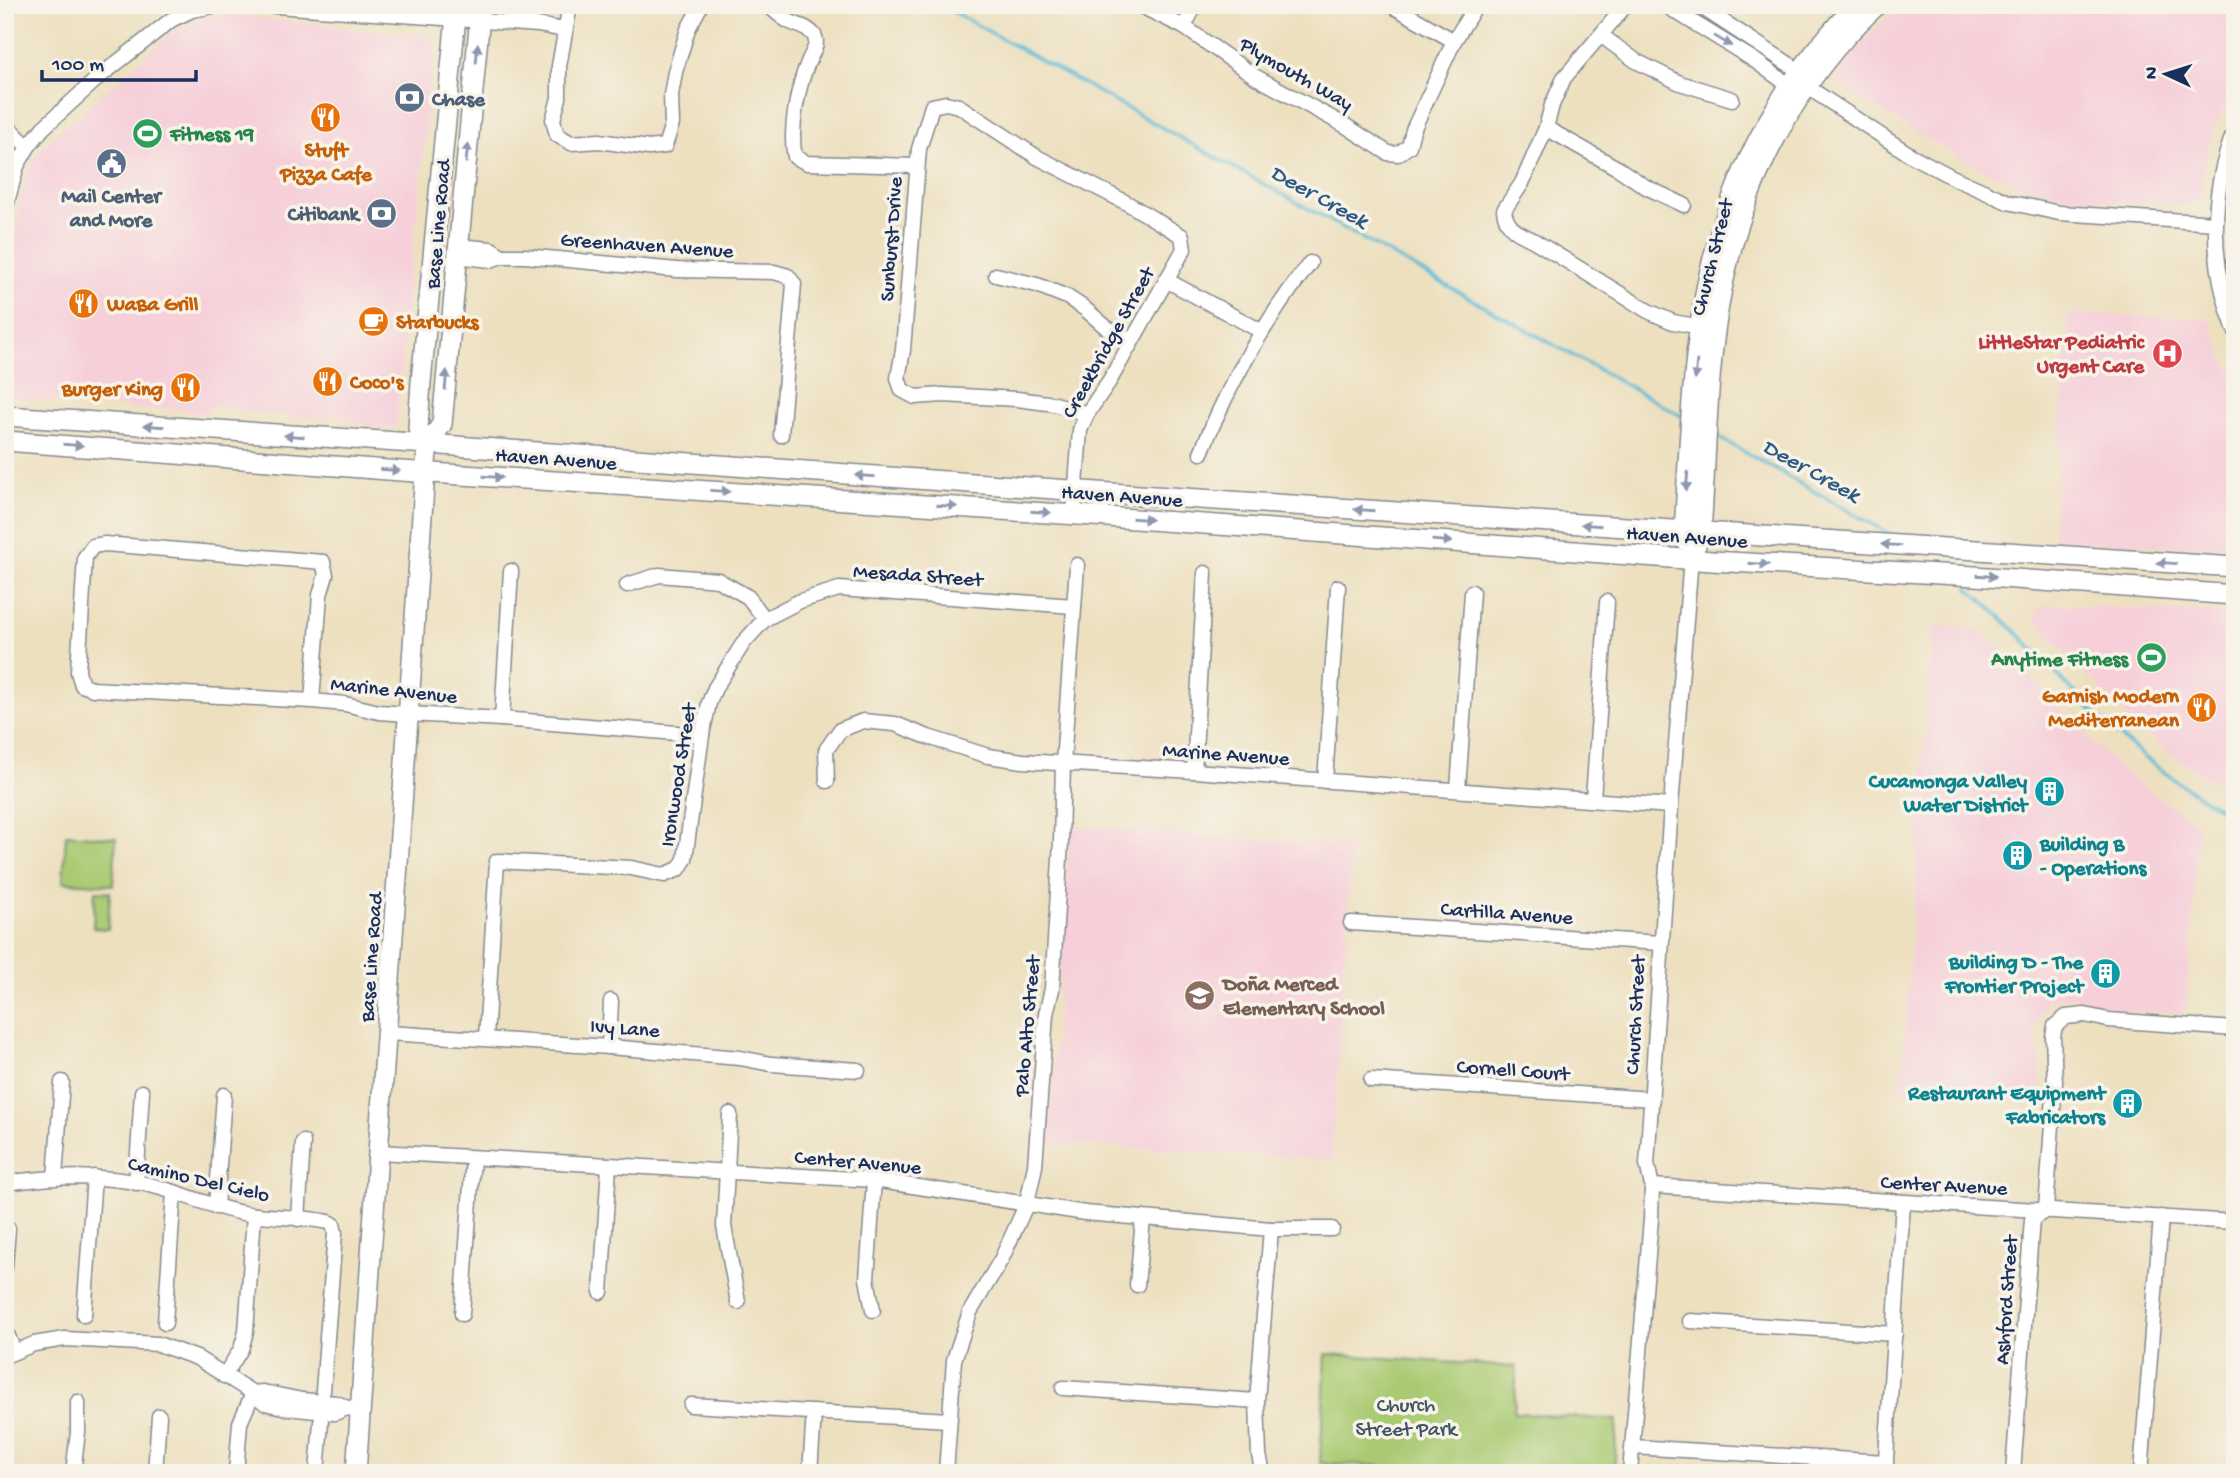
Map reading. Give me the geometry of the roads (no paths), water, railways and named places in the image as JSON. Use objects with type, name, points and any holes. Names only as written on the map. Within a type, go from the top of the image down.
[{"type":"main road","name":"Church Street","points":[[1799,81],[1835,27],[1855,5]]},
{"type":"main road","name":"Church Street","points":[[1692,558],[1712,264],[1727,211],[1777,105],[1877,5]]},
{"type":"main road","name":"Base Line Road","points":[[428,444],[418,428],[456,12]]},
{"type":"main road","name":"Base Line Road","points":[[356,1473],[354,1408],[379,1152],[425,472],[428,444],[442,424],[480,13]]},
{"type":"main road","name":"Haven Avenue","points":[[5,416],[1075,491],[2235,567]]},
{"type":"main road","name":"Haven Avenue","points":[[5,441],[2235,595]]},
{"type":"street","points":[[5,209],[17,166],[43,128],[99,77],[172,20],[192,10],[219,5]]},
{"type":"street","points":[[264,5],[480,13],[564,30]]},
{"type":"street","points":[[570,5],[559,66],[559,98],[553,120],[556,135],[571,143],[599,141],[649,148],[665,146],[672,124],[671,95],[675,72],[688,29],[701,5]]},
{"type":"street","points":[[768,5],[789,22],[808,29],[816,38],[816,47],[802,78],[792,143],[795,157],[807,163],[917,166]]},
{"type":"street","name":"Plymouth Way","points":[[1139,5],[1184,27],[1256,77],[1346,126],[1388,153],[1398,154],[1409,146],[1413,130],[1454,41]]},
{"type":"street","points":[[1184,27],[1195,5]]},
{"type":"street","points":[[1391,5],[1454,41],[1476,5]]},
{"type":"street","points":[[1626,5],[1564,78],[1522,183],[1504,210],[1505,220],[1515,231],[1648,311],[1673,322],[1708,328]]},
{"type":"street","points":[[1665,5],[1754,60],[1799,81]]},
{"type":"street","points":[[1699,5],[1799,81],[1912,156],[2008,202],[2059,214],[2216,223]]},
{"type":"street","points":[[1602,36],[1636,61],[1680,83],[1732,99]]},
{"type":"street","name":"Sunburst Drive","points":[[1087,414],[1055,404],[1017,399],[943,395],[915,397],[902,390],[898,378],[903,350],[917,166],[919,149],[932,106],[946,103],[959,106],[1037,157],[1127,203],[1182,236]]},
{"type":"street","points":[[5,124],[28,147]]},
{"type":"street","points":[[1546,128],[1646,187],[1684,205]]},
{"type":"street","points":[[2235,130],[2221,179],[2216,223],[2220,274],[2235,330]]},
{"type":"street","name":"Creekbridge Street","points":[[1074,514],[1080,430],[1184,249],[1182,236]]},
{"type":"street","name":"Greenhaven Avenue","points":[[457,251],[490,260],[502,256],[549,258],[677,270],[774,272],[788,276],[794,284],[780,435]]},
{"type":"street","points":[[1201,453],[1214,419],[1261,331],[1310,263]]},
{"type":"street","points":[[996,275],[1037,285],[1066,297],[1107,328],[1132,340]]},
{"type":"street","points":[[1166,281],[1261,331]]},
{"type":"street","name":"Marine Avenue","points":[[312,701],[320,595],[326,575],[323,562],[105,544],[93,547],[85,557],[78,671],[82,685],[93,689],[312,701],[408,715],[502,719],[702,735]]},
{"type":"street","name":"Church Street","points":[[1630,1473],[1652,1186],[1647,1164],[1661,943],[1692,558]]},
{"type":"street","name":"Palo Alto Street","points":[[946,1473],[954,1360],[970,1312],[1002,1258],[1027,1203],[1035,1166],[1046,1014],[1052,989],[1063,764],[1077,565]]},
{"type":"street","points":[[502,719],[511,571]]},
{"type":"street","points":[[1194,771],[1205,573]]},
{"type":"street","points":[[627,585],[659,575],[718,580],[748,597],[765,619]]},
{"type":"street","points":[[1325,781],[1338,587]]},
{"type":"street","name":"Mesada Street","points":[[765,619],[800,601],[839,589],[1074,606]]},
{"type":"street","points":[[1458,789],[1472,592]]},
{"type":"street","points":[[1593,799],[1607,603]]},
{"type":"street","name":"Ironwood Street","points":[[486,1038],[497,861],[632,868],[664,876],[679,869],[685,859],[709,703],[715,688],[744,642],[765,619]]},
{"type":"street","name":"Marine Avenue","points":[[827,781],[826,750],[840,730],[863,721],[895,724],[988,756],[1023,761],[1458,789],[1671,806]]},
{"type":"street","name":"Cartilla Avenue","points":[[1351,923],[1661,943]]},
{"type":"street","points":[[610,1047],[611,1001]]},
{"type":"street","name":"Ashford Street","points":[[2013,1473],[2032,1219],[2046,1210],[2055,1082],[2055,1026],[2066,1017],[2085,1015],[2108,1020],[2235,1029]]},
{"type":"street","name":"Ivy Lane","points":[[388,1033],[610,1047],[858,1070]]},
{"type":"street","name":"Cornell Court","points":[[1371,1080],[1653,1099]]},
{"type":"street","points":[[55,1177],[62,1082]]},
{"type":"street","points":[[136,1182],[142,1092]]},
{"type":"street","points":[[216,1207],[224,1095]]},
{"type":"street","points":[[730,1114],[724,1226],[738,1302]]},
{"type":"street","points":[[298,1219],[303,1142]]},
{"type":"street","name":"Center Avenue","points":[[379,1152],[874,1180],[1084,1213],[1271,1229],[1332,1229]]},
{"type":"street","points":[[462,1314],[473,1158]]},
{"type":"street","points":[[601,1292],[609,1166]]},
{"type":"street","name":"Camino Del Cielo","points":[[5,1183],[55,1177],[94,1177],[136,1182],[216,1207],[254,1215],[333,1224],[335,1233],[323,1391]]},
{"type":"street","points":[[84,1315],[94,1177]]},
{"type":"street","points":[[873,1310],[867,1279],[874,1180]]},
{"type":"street","name":"Center Avenue","points":[[1652,1186],[2235,1222]]},
{"type":"street","points":[[165,1323],[174,1192]]},
{"type":"street","points":[[1633,1447],[1885,1468],[1903,1203]]},
{"type":"street","points":[[224,1376],[241,1349],[246,1332],[254,1215]]},
{"type":"street","points":[[2141,1473],[2161,1217]]},
{"type":"street","points":[[1138,1285],[1143,1219]]},
{"type":"street","points":[[5,1267],[8,1228]]},
{"type":"street","points":[[1263,1473],[1259,1455],[1257,1401],[1271,1229]]},
{"type":"street","points":[[1690,1321],[1895,1334]]},
{"type":"street","points":[[5,1329],[10,1354],[44,1341],[65,1339],[158,1345],[188,1353],[265,1403],[335,1413],[354,1408]]},
{"type":"street","points":[[1063,1388],[1257,1401]]},
{"type":"street","points":[[253,1393],[263,1392],[302,1401],[337,1403],[354,1408]]},
{"type":"street","points":[[236,1473],[240,1423],[244,1408],[253,1393]]},
{"type":"street","points":[[73,1473],[78,1432],[78,1402]]},
{"type":"street","points":[[691,1405],[949,1420]]},
{"type":"street","points":[[810,1473],[814,1412]]},
{"type":"street","points":[[155,1473],[159,1416]]},
{"type":"street","points":[[317,1473],[321,1422]]},
{"type":"waterway","name":"Deer Creek","points":[[941,5],[1682,416]]},
{"type":"waterway","name":"Deer Creek","points":[[1718,437],[1888,533]]},
{"type":"waterway","name":"Deer Creek","points":[[1968,588],[2135,749],[2167,774],[2235,817]]},
{"type":"place","name":"Chase","points":[[409,98]]},
{"type":"place","name":"Stuft Pizza Cafe","points":[[326,117]]},
{"type":"place","name":"Fitness 19","points":[[147,133]]},
{"type":"place","name":"Mail Center and More","points":[[111,163]]},
{"type":"place","name":"Citibank","points":[[382,213]]},
{"type":"place","name":"WaBa Grill","points":[[84,303]]},
{"type":"place","name":"Starbucks","points":[[373,321]]},
{"type":"place","name":"LittleStar Pediatric Urgent Care","points":[[2167,353]]},
{"type":"place","name":"Coco's","points":[[327,381]]},
{"type":"place","name":"Burger King","points":[[186,388]]},
{"type":"place","name":"Anytime Fitness","points":[[2151,658]]},
{"type":"place","name":"Garnish Modern Mediterranean","points":[[2202,707]]},
{"type":"place","name":"Cucamonga Valley Water District","points":[[2050,792]]},
{"type":"place","name":"Building B - Operations","points":[[2017,855]]},
{"type":"place","name":"Building D - The Frontier Project","points":[[2106,973]]},
{"type":"place","name":"Doña Merced Elementary School","points":[[1200,995]]},
{"type":"place","name":"Restaurant Equipment Fabricators","points":[[2128,1104]]},
{"type":"park label","name":"Church Street Park","points":[[1406,1416]]}]
